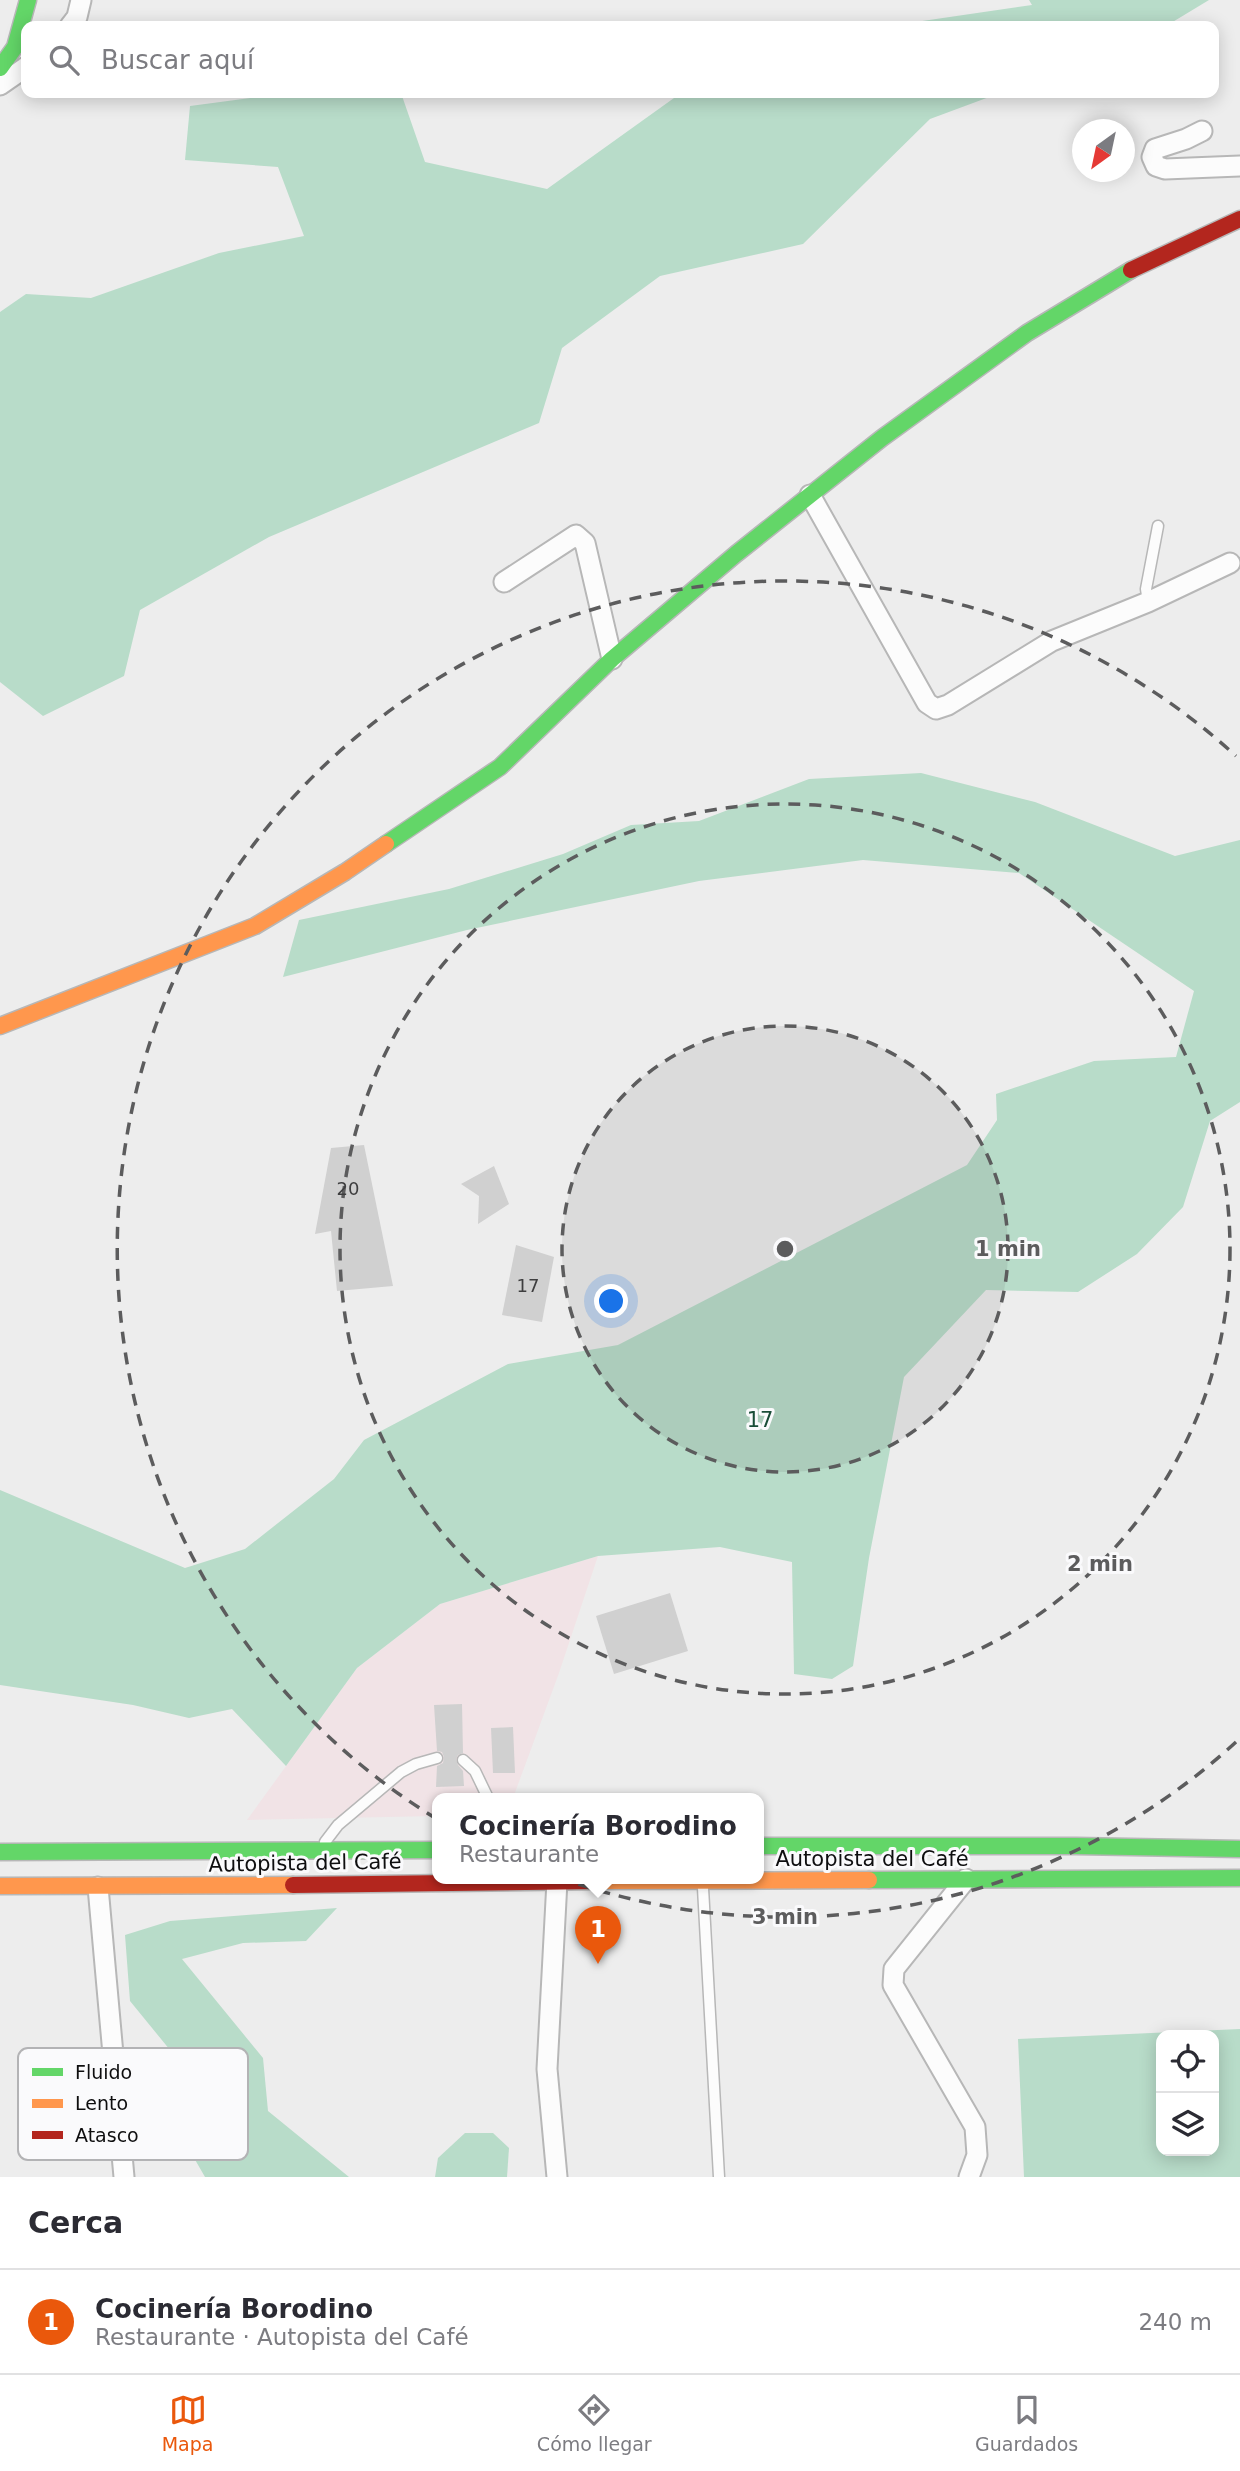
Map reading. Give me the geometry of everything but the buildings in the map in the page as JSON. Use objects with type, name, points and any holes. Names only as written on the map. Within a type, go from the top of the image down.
[{"type":"main road","points":[[22,21],[27,0]]},
{"type":"main road","points":[[0,68],[15,47],[21,24]]},
{"type":"main road","points":[[0,1026],[255,926],[323,886],[500,767],[612,659],[882,438],[1027,333],[1144,262],[1240,219]]},
{"type":"main road","name":"Autopista del Café","points":[[764,1846],[1240,1849]]},
{"type":"main road","name":"Autopista del Café","points":[[0,1852],[432,1850]]},
{"type":"main road","name":"Autopista del Café","points":[[764,1881],[1240,1878]]},
{"type":"main road","name":"Autopista del Café","points":[[0,1886],[98,1888],[432,1883]]},
{"type":"street","points":[[74,21],[81,0]]},
{"type":"street","points":[[0,85],[21,70]]},
{"type":"street","points":[[1202,131],[1155,149],[1152,157],[1156,166],[1165,169],[1240,166]]},
{"type":"street","points":[[810,495],[927,703],[936,709],[948,705],[1052,641],[1230,563]]},
{"type":"street","points":[[504,582],[576,535],[585,543],[612,659]]},
{"type":"street","points":[[966,1880],[894,1969],[893,1985],[975,2127],[977,2155],[969,2177]]},
{"type":"street","points":[[557,1884],[547,2069],[557,2177]]},
{"type":"street","points":[[98,1888],[112,2048]]},
{"type":"lane","points":[[1148,601],[1146,589],[1158,526]]},
{"type":"lane","points":[[318,1850],[338,1825],[401,1772],[437,1758]]},
{"type":"lane","points":[[463,1760],[475,1771],[486,1793]]},
{"type":"lane","points":[[702,1884],[719,2177]]},
{"type":"shaded area","points":[[598,1556],[515,1793],[432,1793],[432,1816],[247,1820],[357,1668],[440,1604]]},
{"type":"green space","points":[[1029,0],[1209,0],[1174,21],[922,21],[1032,5]]},
{"type":"green space","points":[[250,98],[403,98],[425,162],[547,189],[674,98],[987,98],[930,119],[803,244],[660,276],[562,348],[539,423],[269,537],[140,610],[124,676],[43,716],[0,682],[0,312],[26,294],[91,298],[219,253],[304,236],[278,167],[185,160],[190,106]]},
{"type":"green space","name":"17","points":[[921,773],[1035,802],[1175,856],[1240,840],[1240,1102],[1210,1121],[1183,1207],[1137,1254],[1078,1292],[986,1290],[904,1377],[869,1558],[853,1666],[832,1679],[794,1674],[792,1562],[720,1547],[598,1556],[440,1604],[357,1668],[286,1766],[232,1709],[189,1718],[133,1705],[0,1685],[0,1490],[185,1568],[245,1549],[334,1479],[364,1440],[508,1364],[618,1345],[967,1165],[997,1120],[996,1094],[1094,1061],[1176,1057],[1194,991],[1019,873],[863,860],[699,881],[467,930],[283,977],[299,920],[449,889],[563,854],[631,825],[699,821],[809,779]]},
{"type":"green space","points":[[337,1908],[306,1941],[243,1943],[182,1959],[263,2058],[268,2111],[349,2177],[205,2177],[195,2160],[248,2160],[248,2048],[168,2048],[130,2001],[125,1935],[170,1921]]},
{"type":"green space","points":[[1240,2029],[1240,2177],[1024,2177],[1018,2039],[1156,2033],[1156,2156],[1219,2156],[1218,2030]]},
{"type":"green space","points":[[465,2133],[493,2133],[509,2148],[507,2177],[435,2177],[438,2158]]},
{"type":"traffic: fast","points":[[22,21],[28,0]]},
{"type":"traffic: fast","points":[[0,68],[15,47],[21,25]]},
{"type":"traffic: fast","points":[[386,844],[500,767],[612,659],[736,554],[882,438],[1027,333],[1131,270]]},
{"type":"traffic: fast","points":[[764,1846],[1240,1849]]},
{"type":"traffic: fast","points":[[0,1852],[432,1850]]},
{"type":"traffic: fast","points":[[869,1880],[1240,1878]]},
{"type":"traffic: slow","points":[[0,1026],[255,926],[386,844]]},
{"type":"traffic: slow","points":[[764,1880],[869,1880]]},
{"type":"traffic: slow","points":[[0,1886],[293,1885]]},
{"type":"traffic: jam","points":[[1131,270],[1240,219]]},
{"type":"traffic: jam","points":[[293,1885],[432,1883]]},
{"type":"place","name":"Cocinería Borodino","points":[[598,1964]]}]
